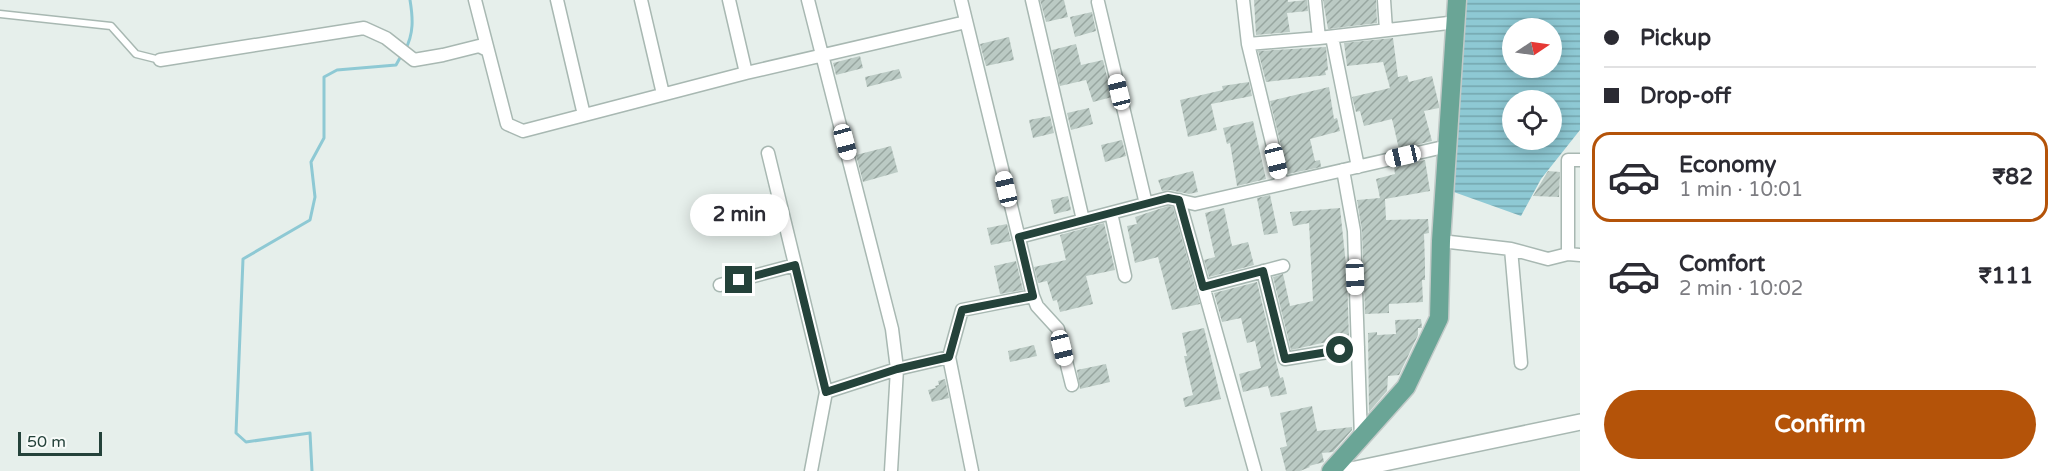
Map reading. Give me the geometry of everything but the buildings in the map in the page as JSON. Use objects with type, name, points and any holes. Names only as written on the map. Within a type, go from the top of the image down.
[{"type":"main road","points":[[1330,471],[1406,387],[1439,318],[1441,241],[1457,0]]},
{"type":"street","points":[[475,0],[507,124],[523,131],[746,72],[966,22]]},
{"type":"street","points":[[557,0],[584,115]]},
{"type":"street","points":[[640,0],[663,94]]},
{"type":"street","points":[[729,0],[746,72]]},
{"type":"street","points":[[808,0],[892,329],[897,369],[891,471]]},
{"type":"street","points":[[961,0],[1033,296],[1037,306],[1058,329],[1072,386]]},
{"type":"street","points":[[1032,0],[1083,220]]},
{"type":"street","points":[[1243,0],[1248,44],[1282,184]]},
{"type":"street","points":[[1315,0],[1358,166]]},
{"type":"street","points":[[1384,0],[1386,30]]},
{"type":"street","points":[[1098,2],[1146,204]]},
{"type":"street","points":[[1248,44],[1325,38],[1457,22]]},
{"type":"street","points":[[160,60],[364,28],[396,45],[414,60],[479,46],[487,50]]},
{"type":"street","points":[[1019,237],[1168,198],[1195,204],[1448,146]]},
{"type":"street","points":[[768,153],[826,392],[811,471]]},
{"type":"street","points":[[1441,241],[1511,249],[1548,259],[1574,255],[1568,160],[1580,160]]},
{"type":"street","points":[[1343,170],[1354,231],[1360,438]]},
{"type":"street","points":[[1179,200],[1255,471]]},
{"type":"street","points":[[1111,213],[1125,276]]},
{"type":"street","points":[[1511,249],[1521,363]]},
{"type":"street","points":[[720,285],[795,265]]},
{"type":"street","points":[[1203,287],[1283,266]]},
{"type":"street","points":[[1263,271],[1285,359],[1358,347]]},
{"type":"street","points":[[972,471],[949,357],[962,310],[1033,296]]},
{"type":"street","points":[[826,392],[897,369],[949,357]]},
{"type":"street","points":[[1346,471],[1372,468],[1580,422]]},
{"type":"lane","points":[[0,14],[111,26],[135,54],[160,60]]},
{"type":"water","points":[[1463,0],[1580,0],[1580,130],[1541,179],[1521,216],[1451,191]]},
{"type":"waterway","points":[[405,50],[412,26],[410,0]]},
{"type":"waterway","points":[[312,471],[310,433],[246,442],[236,433],[243,259],[310,220],[315,197],[311,162],[324,138],[324,77],[337,70],[396,65],[401,56]]},
{"type":"route","points":[[739,280],[795,265],[826,392],[897,369],[949,357],[962,310],[1033,296],[1019,237],[1168,198],[1179,200],[1203,287],[1263,271],[1285,359],[1340,350]]}]
